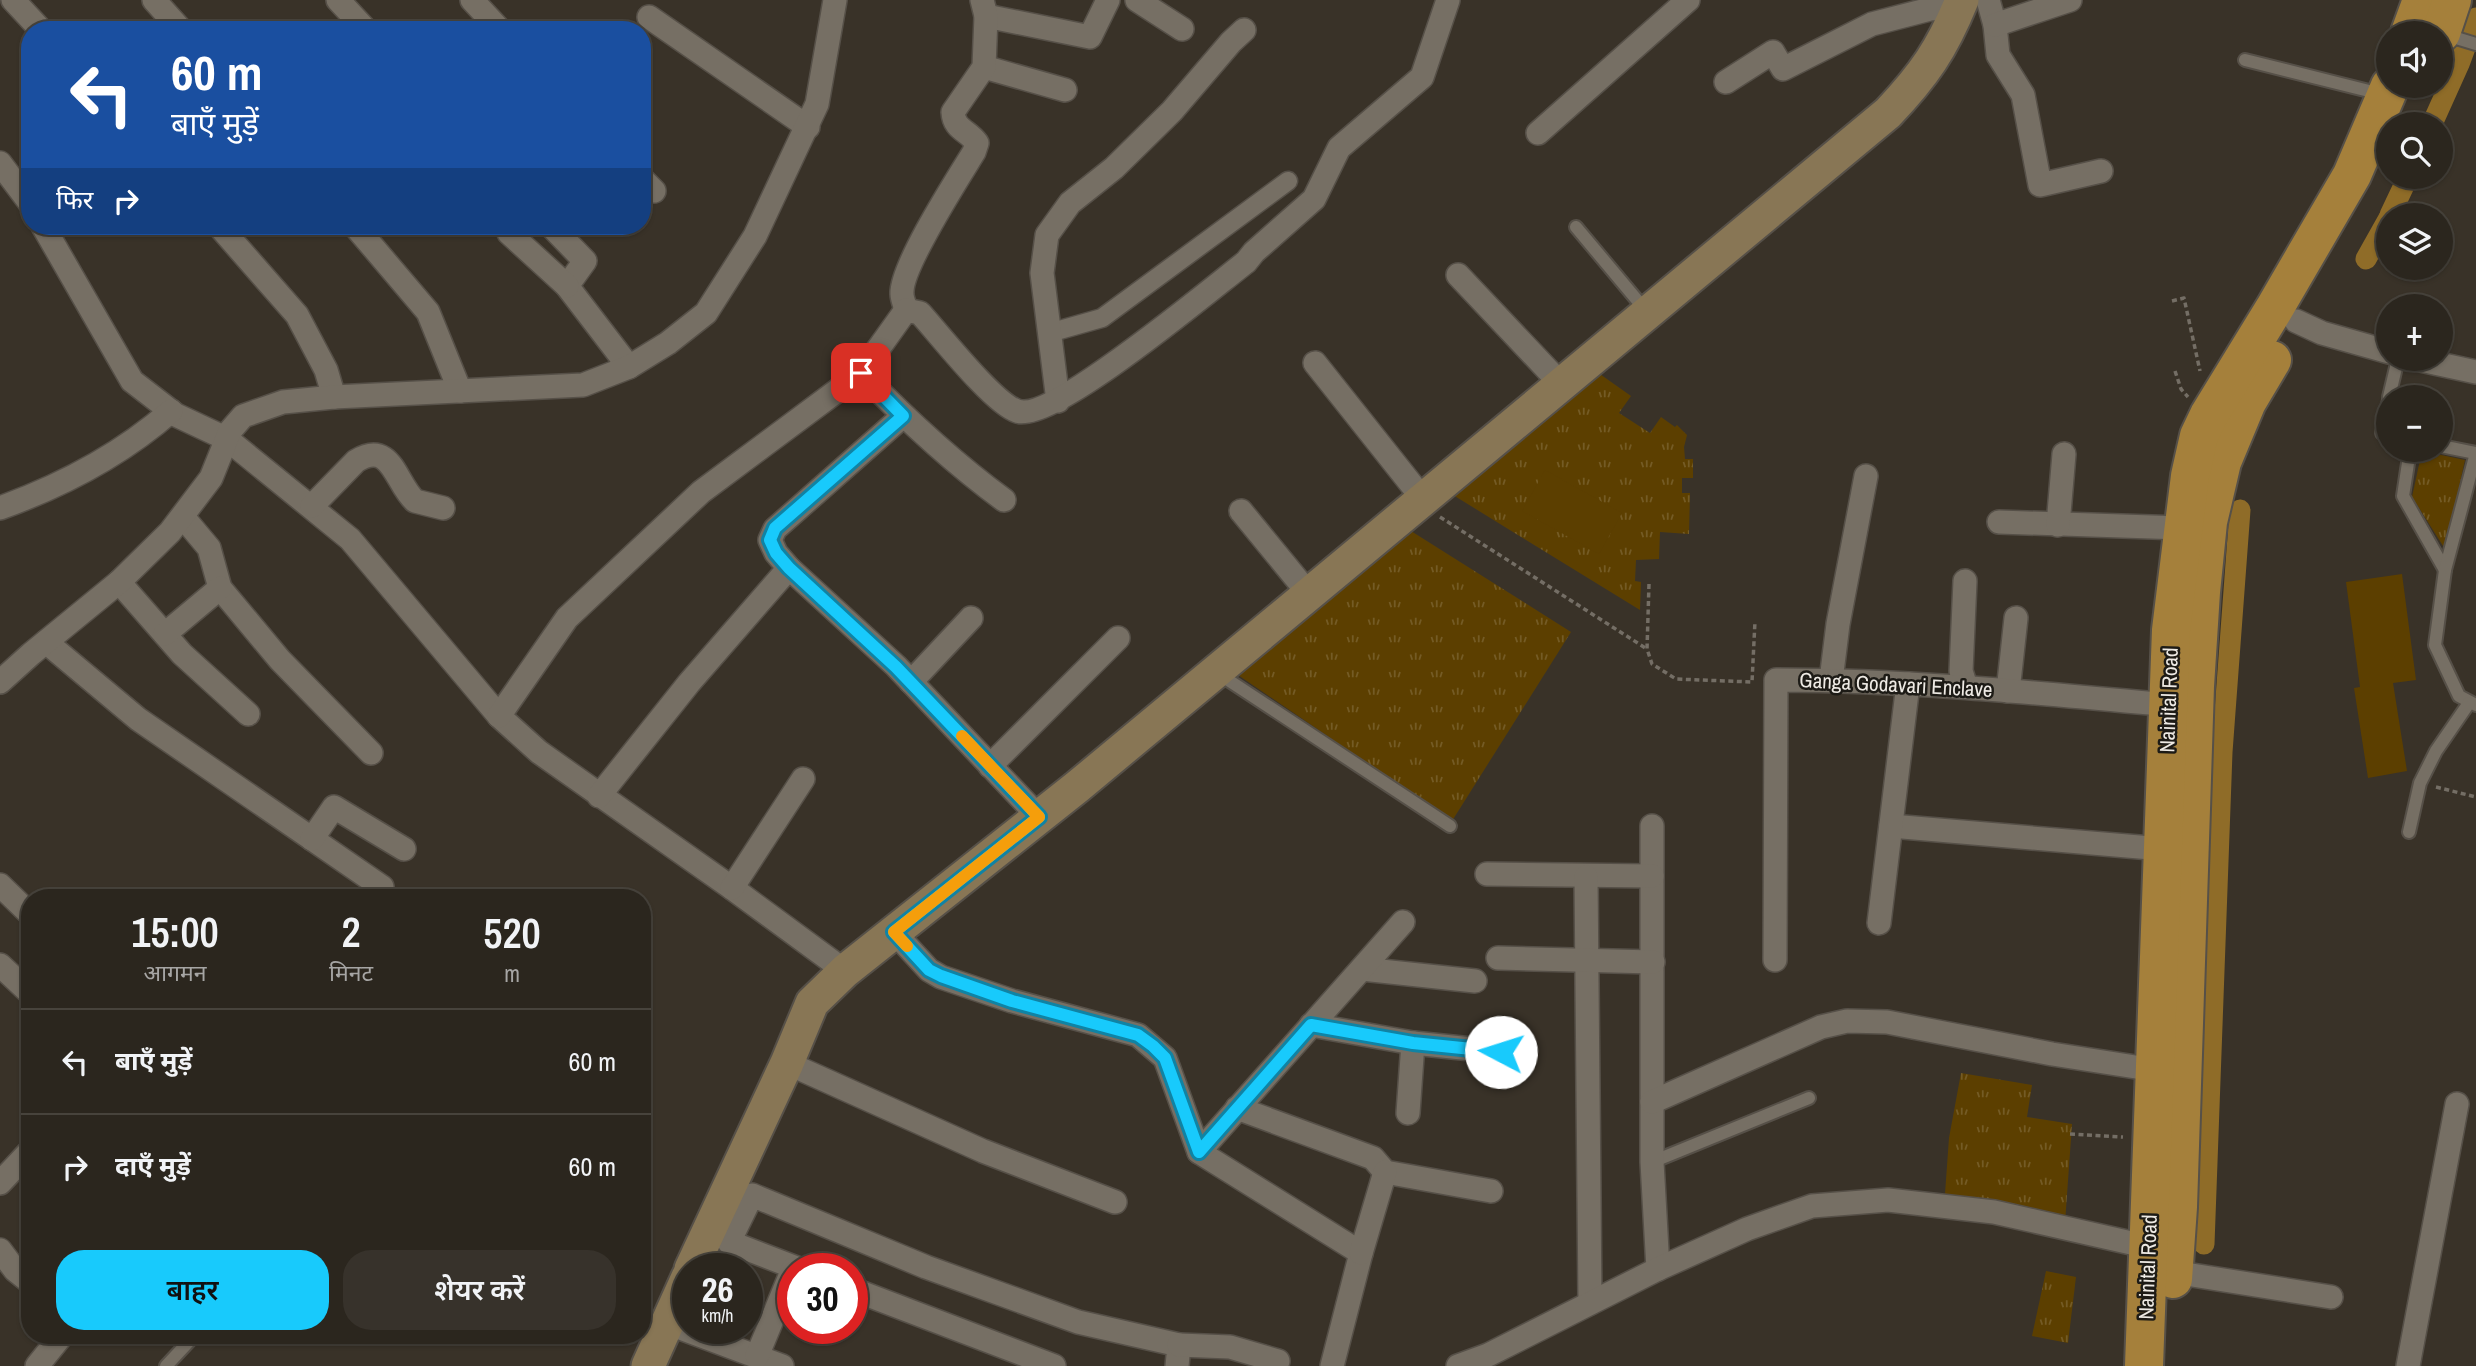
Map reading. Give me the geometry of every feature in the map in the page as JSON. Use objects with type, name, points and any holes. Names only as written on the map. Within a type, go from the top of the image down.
[{"type":"highway","points":[[2414,21],[2422,0]]},
{"type":"highway","points":[[2452,0],[2459,39]]},
{"type":"highway","name":"Nainital Road","points":[[2167,1366],[2153,1139],[2171,630],[2182,527],[2199,436],[2209,415],[2399,98]]},
{"type":"highway","name":"Nainital Road","points":[[2144,1366],[2161,1274],[2186,1005],[2195,687],[2208,522],[2222,461],[2247,402],[2376,183]]},
{"type":"highway","points":[[2182,527],[2173,510],[2180,447],[2191,386],[2214,360],[2250,348]]},
{"type":"main road","points":[[698,1253],[812,1003],[845,971],[1216,672],[1888,113],[1920,79],[1970,2]]},
{"type":"main road","points":[[650,1365],[672,1313]]},
{"type":"street","points":[[13,0],[33,21]]},
{"type":"street","points":[[154,0],[173,21]]},
{"type":"street","points":[[338,0],[358,21]]},
{"type":"street","points":[[472,0],[492,21]]},
{"type":"street","points":[[0,682],[119,582],[170,532],[211,478],[230,431],[243,416],[283,402],[334,397],[583,385],[629,367],[706,313],[755,236],[808,127],[817,104],[835,0]]},
{"type":"street","points":[[499,716],[566,618],[701,492],[861,373],[906,310],[902,294],[904,279],[934,217],[977,143],[958,128],[953,112],[984,67],[984,8],[1090,37],[1108,0]]},
{"type":"street","points":[[1137,0],[1182,29]]},
{"type":"street","points":[[906,310],[920,313],[1001,403],[1019,413],[1036,410],[1058,401],[1100,374],[1246,262],[1314,199],[1339,148],[1422,78],[1448,0]]},
{"type":"street","points":[[1538,133],[1688,0]]},
{"type":"street","points":[[1995,25],[2070,0]]},
{"type":"street","points":[[1726,82],[1773,52],[1783,69],[1872,24],[1970,2],[1995,25],[1998,55],[2023,95],[2040,185],[2101,171]]},
{"type":"street","points":[[649,17],[808,127]]},
{"type":"street","points":[[1058,401],[1042,273],[1047,235],[1070,203],[1114,168],[1172,111],[1244,30]]},
{"type":"street","points":[[984,67],[1065,90]]},
{"type":"street","points":[[0,163],[21,191]]},
{"type":"street","points":[[1049,334],[1102,317],[1288,181]]},
{"type":"street","points":[[48,235],[132,381],[171,411],[227,439],[350,538],[499,716],[539,752],[845,971]]},
{"type":"street","points":[[227,235],[297,315],[326,370],[334,397]]},
{"type":"street","points":[[363,235],[428,312],[460,391]]},
{"type":"street","points":[[511,235],[568,286],[629,367]]},
{"type":"street","points":[[560,235],[585,261],[568,286]]},
{"type":"street","points":[[1458,275],[1561,384]]},
{"type":"street","points":[[2296,321],[2322,333],[2376,348]]},
{"type":"street","points":[[1315,363],[1420,501]]},
{"type":"street","points":[[2453,367],[2476,372]]},
{"type":"street","points":[[861,373],[903,416],[965,472],[1004,500]]},
{"type":"street","points":[[0,508],[30,498],[113,455],[171,411]]},
{"type":"street","points":[[903,416],[775,528],[770,540],[776,553],[789,568],[911,682],[1039,817]]},
{"type":"street","points":[[312,506],[356,461],[375,454],[383,456],[415,501],[443,508]]},
{"type":"street","points":[[2058,525],[2064,454]]},
{"type":"street","points":[[1832,680],[1838,624],[1866,476]]},
{"type":"street","points":[[1241,511],[1309,594]]},
{"type":"street","points":[[183,517],[209,548],[220,589],[280,660],[371,753]]},
{"type":"street","points":[[1999,522],[2182,527]]},
{"type":"street","points":[[599,796],[689,683],[789,568]]},
{"type":"street","points":[[1965,581],[1961,671],[1966,687]]},
{"type":"street","points":[[119,582],[183,654],[248,714]]},
{"type":"street","points":[[165,634],[220,589]]},
{"type":"street","points":[[911,682],[971,618]]},
{"type":"street","points":[[2008,691],[2016,618]]},
{"type":"street","points":[[990,766],[1118,638]]},
{"type":"street","points":[[46,642],[138,719],[383,887]]},
{"type":"street","name":"Ganga Godavari Enclave","points":[[1775,960],[1776,680],[1966,687],[2169,705]]},
{"type":"street","points":[[1879,923],[1908,684]]},
{"type":"street","points":[[732,888],[803,779]]},
{"type":"street","points":[[312,838],[334,807],[404,849]]},
{"type":"street","points":[[1652,826],[1652,1162],[1658,1269]]},
{"type":"street","points":[[1891,826],[2163,849]]},
{"type":"street","points":[[1487,874],[1652,876]]},
{"type":"street","points":[[1586,877],[1590,1303]]},
{"type":"street","points":[[3,894],[21,907]]},
{"type":"street","points":[[1199,1152],[1403,922]]},
{"type":"street","points":[[894,932],[929,970],[941,976],[1012,1001],[1138,1035],[1165,1058],[1199,1152],[1361,1253]]},
{"type":"street","points":[[1498,958],[1653,962]]},
{"type":"street","points":[[0,965],[21,985]]},
{"type":"street","points":[[1362,969],[1475,981]]},
{"type":"street","points":[[1652,1102],[1821,1027],[1847,1021],[1887,1022],[2052,1054],[2155,1070]]},
{"type":"street","points":[[1311,1025],[1413,1043],[1501,1052]]},
{"type":"street","points":[[1408,1113],[1413,1043]]},
{"type":"street","points":[[787,1063],[983,1151],[1115,1202]]},
{"type":"street","points":[[2408,1366],[2457,1104]]},
{"type":"street","points":[[1237,1108],[1373,1158],[1385,1172],[1491,1191]]},
{"type":"street","points":[[0,1183],[21,1161]]},
{"type":"street","points":[[1332,1366],[1385,1172]]},
{"type":"street","points":[[777,1261],[729,1242],[752,1195],[926,1267],[1178,1355],[1230,1347],[1279,1361]]},
{"type":"street","points":[[1458,1366],[1488,1360],[1590,1303],[1658,1269],[1747,1229],[1812,1206],[1888,1200],[1994,1212],[2161,1274],[2331,1297]]},
{"type":"street","points":[[0,1250],[21,1275]]},
{"type":"street","points":[[868,1295],[1044,1365]]},
{"type":"street","points":[[667,1324],[766,1362],[777,1326]]},
{"type":"street","points":[[37,1366],[55,1344]]},
{"type":"lane","points":[[2245,61],[2376,92]]},
{"type":"lane","points":[[1576,227],[1647,312]]},
{"type":"lane","points":[[2409,832],[2420,783],[2436,751],[2473,704],[2459,696],[2435,645],[2445,570],[2476,453],[2453,448]]},
{"type":"lane","points":[[2408,462],[2403,496],[2445,570]]},
{"type":"lane","points":[[1216,672],[1450,826]]},
{"type":"lane","points":[[1652,1162],[1809,1098]]},
{"type":"lane","points":[[166,1366],[187,1344]]},
{"type":"path","points":[[2172,301],[2183,298],[2191,386]]},
{"type":"path","points":[[1420,501],[1647,649]]},
{"type":"path","points":[[1649,584],[1647,649],[1652,664],[1676,679],[1752,682],[1755,621]]},
{"type":"path","points":[[2420,783],[2476,797]]},
{"type":"path","points":[[2070,1133],[2153,1139]]},
{"type":"green space","points":[[1597,372],[1631,396],[1619,413],[1650,433],[1661,417],[1675,427],[1677,425],[1687,435],[1685,459],[1693,459],[1693,478],[1682,478],[1682,493],[1690,493],[1689,534],[1660,532],[1659,559],[1636,560],[1635,581],[1641,582],[1640,610],[1453,495]]},
{"type":"green space","points":[[2453,457],[2465,460],[2445,549],[2412,497],[2420,462],[2453,462]]},
{"type":"green space","points":[[1545,470],[1622,513],[1599,554],[1522,511]]},
{"type":"green space","points":[[1411,531],[1571,632],[1452,821],[1238,675]]},
{"type":"green space","points":[[2402,574],[2416,680],[2393,683],[2407,771],[2368,778],[2354,688],[2360,687],[2346,582]]},
{"type":"green space","points":[[1961,1073],[2032,1085],[2027,1117],[2072,1124],[2065,1223],[1945,1194],[1949,1138]]},
{"type":"green space","points":[[2046,1271],[2076,1277],[2068,1343],[2032,1336]]},
{"type":"waterway","points":[[2437,112],[2476,18]]},
{"type":"waterway","points":[[2396,203],[2402,189]]},
{"type":"waterway","points":[[2366,259],[2376,241]]},
{"type":"waterway","points":[[2204,1244],[2222,752],[2240,510]]},
{"type":"slow traffic","points":[[907,946],[894,932],[1039,817],[962,736]]},
{"type":"route","points":[[861,373],[903,416],[775,528],[770,540],[776,553],[789,568],[896,667],[1039,817],[894,932],[911,951],[929,970],[941,976],[1012,1001],[1138,1035],[1165,1058],[1199,1152],[1311,1025],[1413,1043],[1501,1052]]}]
